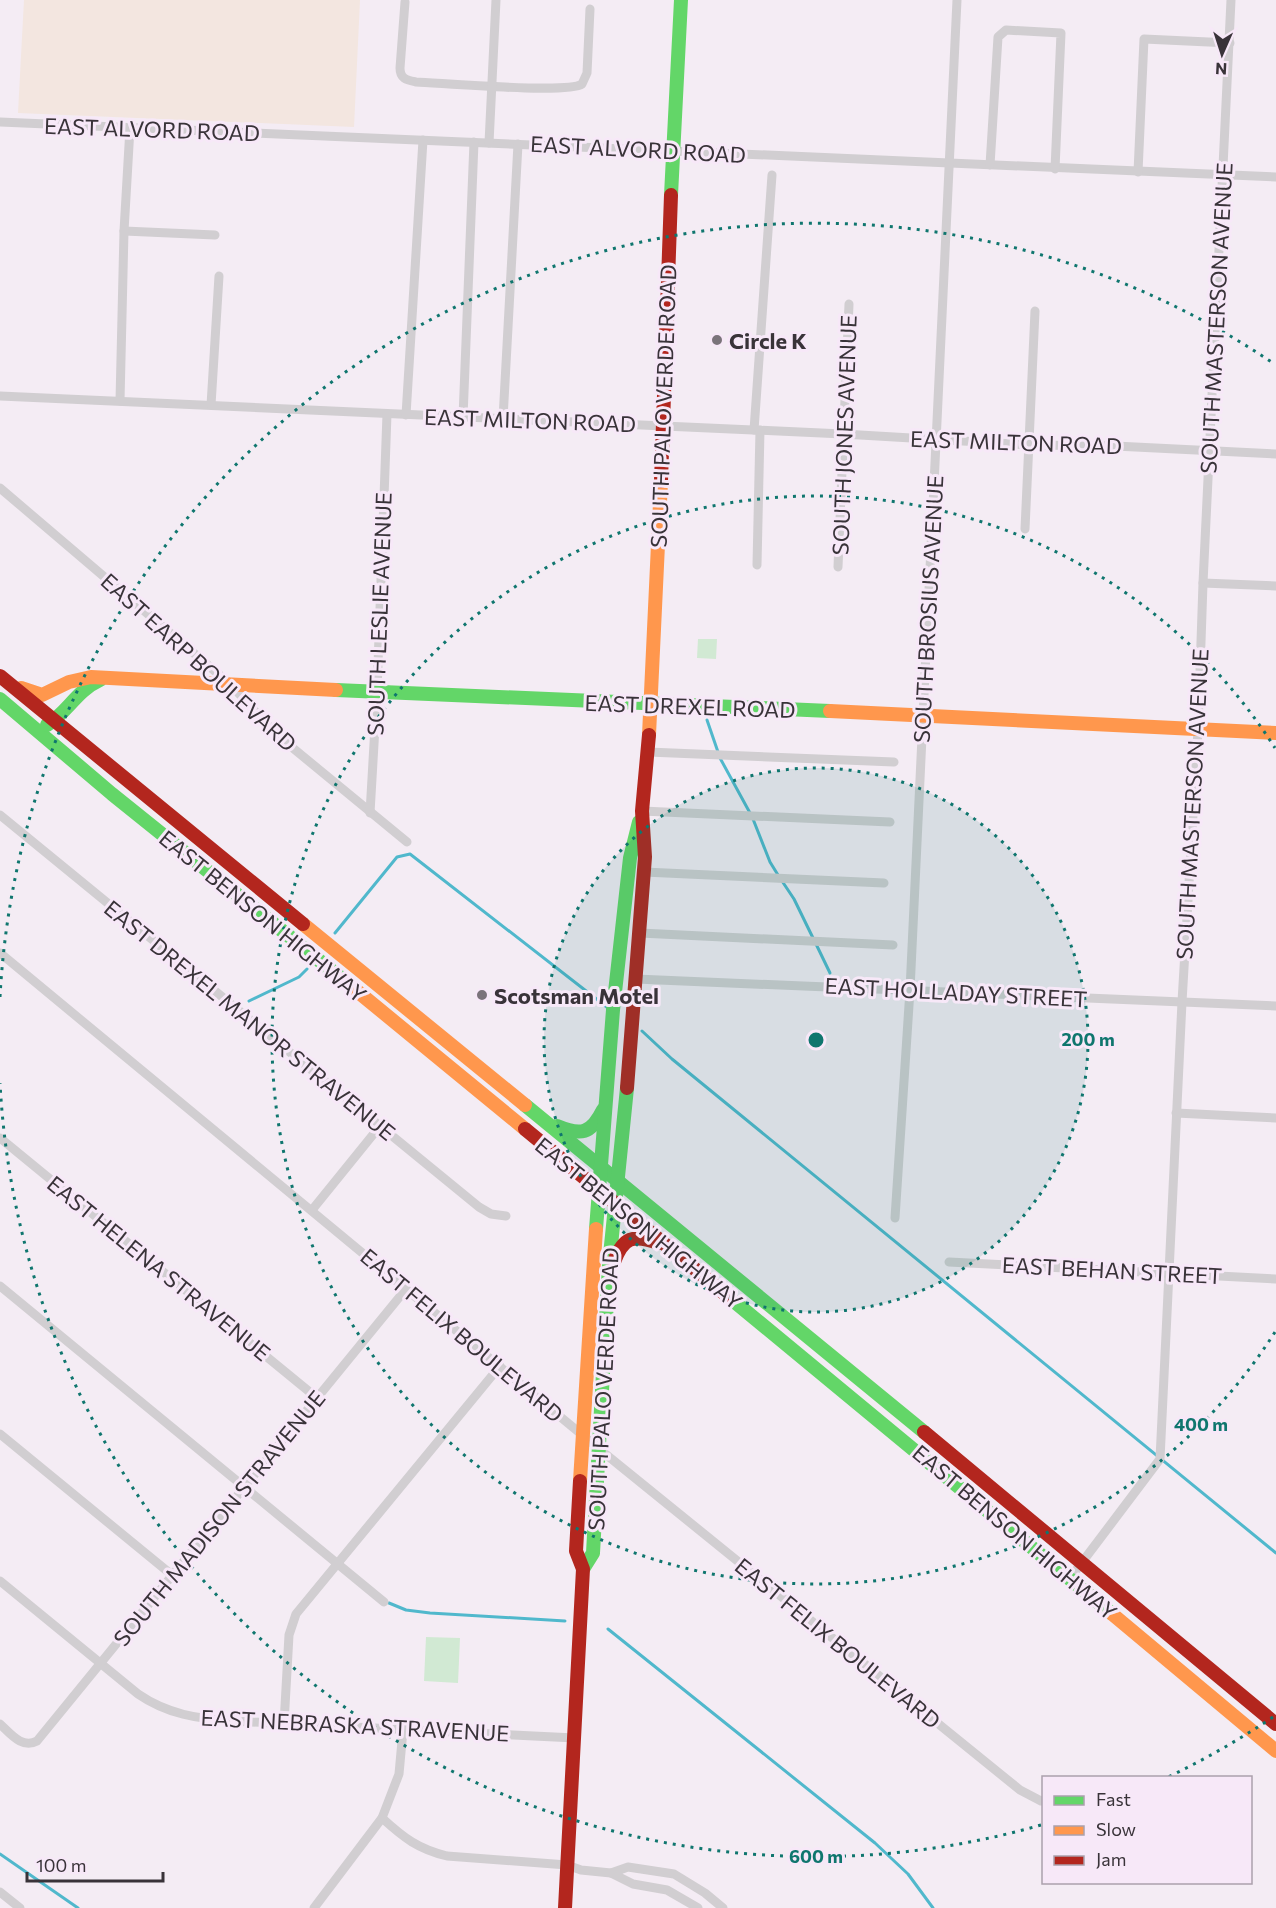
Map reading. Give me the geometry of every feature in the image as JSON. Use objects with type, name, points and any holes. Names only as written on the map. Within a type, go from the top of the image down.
[{"type":"main road","name":"SOUTH PALO VERDE ROAD","points":[[565,1908],[583,1569],[576,1551],[598,1190],[613,1010],[630,858],[642,811],[648,752],[681,0]]},
{"type":"main road","name":"EAST BENSON HIGHWAY","points":[[0,676],[1083,1562],[1276,1724]]},
{"type":"main road","name":"EAST DREXEL ROAD","points":[[13,687],[42,695],[78,679],[105,678],[1276,733]]},
{"type":"main road","points":[[38,730],[55,721],[80,690],[105,678]]},
{"type":"main road","name":"EAST BENSON HIGHWAY","points":[[0,699],[112,794],[306,949],[1071,1577],[1276,1750]]},
{"type":"main road","name":"SOUTH PALO VERDE ROAD","points":[[583,1569],[594,1553],[598,1448],[614,1203],[618,1181],[645,872],[642,811]]},
{"type":"main road","points":[[534,1113],[570,1132],[579,1133],[589,1130],[598,1120],[606,1103]]},
{"type":"main road","points":[[609,1278],[619,1246],[630,1239],[640,1237],[650,1239],[670,1248]]},
{"type":"main road","points":[[873,1414],[883,1398]]},
{"type":"street","points":[[489,143],[496,0]]},
{"type":"street","name":"SOUTH BROSIUS AVENUE","points":[[895,1218],[910,990],[957,0]]},
{"type":"street","name":"SOUTH MASTERSON AVENUE","points":[[1071,1577],[1160,1459],[1176,1113],[1198,730],[1231,0]]},
{"type":"street","points":[[405,2],[400,80],[492,86],[586,87],[590,9]]},
{"type":"street","points":[[990,165],[998,37],[1006,30],[1061,33],[1054,169]]},
{"type":"street","points":[[1138,172],[1144,39],[1230,43]]},
{"type":"street","name":"EAST ALVORD ROAD","points":[[0,123],[1276,177]]},
{"type":"street","points":[[120,401],[124,231],[130,128]]},
{"type":"street","points":[[406,415],[423,140]]},
{"type":"street","points":[[463,417],[474,142]]},
{"type":"street","points":[[503,419],[518,144]]},
{"type":"street","points":[[757,565],[757,430],[772,175]]},
{"type":"street","points":[[124,231],[215,235]]},
{"type":"street","points":[[211,405],[219,276]]},
{"type":"street","name":"SOUTH JONES AVENUE","points":[[838,567],[849,304]]},
{"type":"street","points":[[1025,529],[1035,311]]},
{"type":"street","name":"EAST MILTON ROAD","points":[[0,396],[843,434],[1029,445],[1115,446],[1276,454]]},
{"type":"street","name":"SOUTH LESLIE AVENUE","points":[[370,813],[377,692],[387,414]]},
{"type":"street","name":"EAST EARP BOULEVARD","points":[[0,488],[230,684],[277,735],[407,842]]},
{"type":"street","points":[[1203,583],[1276,586]]},
{"type":"street","points":[[648,752],[894,762]]},
{"type":"street","points":[[642,811],[890,822]]},
{"type":"street","name":"EAST DREXEL MANOR STRAVENUE","points":[[0,815],[479,1207],[491,1214],[506,1216]]},
{"type":"street","points":[[645,872],[884,883]]},
{"type":"street","points":[[640,933],[893,945]]},
{"type":"street","name":"EAST FELIX BOULEVARD","points":[[0,953],[598,1448],[1020,1790],[1041,1801]]},
{"type":"street","name":"EAST HOLLADAY STREET","points":[[636,979],[1276,1006]]},
{"type":"street","points":[[1176,1113],[1276,1118]]},
{"type":"street","points":[[312,1210],[380,1126]]},
{"type":"street","name":"EAST HELENA STRAVENUE","points":[[0,1138],[317,1398]]},
{"type":"street","name":"EAST BEHAN STREET","points":[[949,1262],[1276,1279]]},
{"type":"street","points":[[0,1286],[384,1602]]},
{"type":"street","name":"SOUTH MADISON STRAVENUE","points":[[0,1724],[25,1744],[30,1744],[40,1737],[406,1289]]},
{"type":"street","points":[[284,1724],[289,1635],[296,1614],[500,1366]]},
{"type":"street","points":[[0,1434],[172,1575]]},
{"type":"street","name":"EAST NEBRASKA STRAVENUE","points":[[0,1581],[138,1694],[168,1710],[202,1718],[284,1724],[574,1738]]},
{"type":"street","points":[[315,1908],[382,1818],[399,1774],[403,1730]]},
{"type":"street","points":[[382,1818],[405,1839],[428,1852],[447,1856],[567,1865],[581,1870],[611,1873],[633,1884],[667,1890],[698,1908]]},
{"type":"street","points":[[611,1873],[628,1867],[674,1874],[705,1893],[719,1907]]},
{"type":"street","points":[[0,1892],[20,1908]]},
{"type":"shaded area","points":[[24,0],[360,0],[354,127],[18,113]]},
{"type":"green space","points":[[698,639],[717,639],[716,659],[697,658]]},
{"type":"green space","points":[[426,1637],[460,1638],[458,1683],[424,1681]]},
{"type":"waterway","points":[[707,720],[718,752]]},
{"type":"waterway","points":[[720,758],[750,813]]},
{"type":"waterway","points":[[753,819],[770,862],[778,875]]},
{"type":"waterway","points":[[335,933],[397,857],[410,854],[608,1008]]},
{"type":"waterway","points":[[782,881],[794,899],[813,938]]},
{"type":"waterway","points":[[816,944],[830,973]]},
{"type":"waterway","points":[[249,1001],[299,977],[307,969]]},
{"type":"waterway","points":[[642,1031],[672,1059],[1276,1553]]},
{"type":"waterway","points":[[389,1603],[406,1610],[430,1613],[565,1621]]},
{"type":"waterway","points":[[608,1629],[875,1843],[908,1874],[933,1908]]},
{"type":"waterway","points":[[0,1854],[78,1908]]},
{"type":"traffic: fast","points":[[671,195],[681,0]]},
{"type":"traffic: fast","points":[[47,725],[85,690],[100,680]]},
{"type":"traffic: fast","points":[[336,690],[830,711]]},
{"type":"traffic: fast","points":[[0,699],[112,794],[346,982]]},
{"type":"traffic: fast","points":[[596,1229],[613,1010],[630,858],[639,822]]},
{"type":"traffic: fast","points":[[583,1569],[593,1553],[609,1265],[627,1088]]},
{"type":"traffic: fast","points":[[525,1105],[924,1432]]},
{"type":"traffic: fast","points":[[557,1126],[573,1131],[584,1131],[594,1124],[603,1110]]},
{"type":"traffic: fast","points":[[730,1298],[1111,1613]]},
{"type":"traffic: slow","points":[[649,735],[661,481]]},
{"type":"traffic: slow","points":[[21,688],[42,695],[69,682],[91,677],[336,690]]},
{"type":"traffic: slow","points":[[830,711],[1276,733]]},
{"type":"traffic: slow","points":[[303,924],[525,1105]]},
{"type":"traffic: slow","points":[[346,982],[525,1129]]},
{"type":"traffic: slow","points":[[580,1481],[596,1229]]},
{"type":"traffic: slow","points":[[1111,1613],[1276,1751]]},
{"type":"traffic: jam","points":[[661,481],[671,195]]},
{"type":"traffic: jam","points":[[0,676],[303,924]]},
{"type":"traffic: jam","points":[[627,1088],[645,857],[642,811],[649,735]]},
{"type":"traffic: jam","points":[[525,1129],[730,1298]]},
{"type":"traffic: jam","points":[[614,1262],[621,1247],[630,1240],[635,1238],[658,1243]]},
{"type":"traffic: jam","points":[[924,1432],[1276,1724]]},
{"type":"traffic: jam","points":[[565,1908],[583,1569],[576,1551],[580,1481]]},
{"type":"place","name":"Circle K","points":[[717,340]]},
{"type":"place","name":"Scotsman Motel","points":[[482,995]]}]
